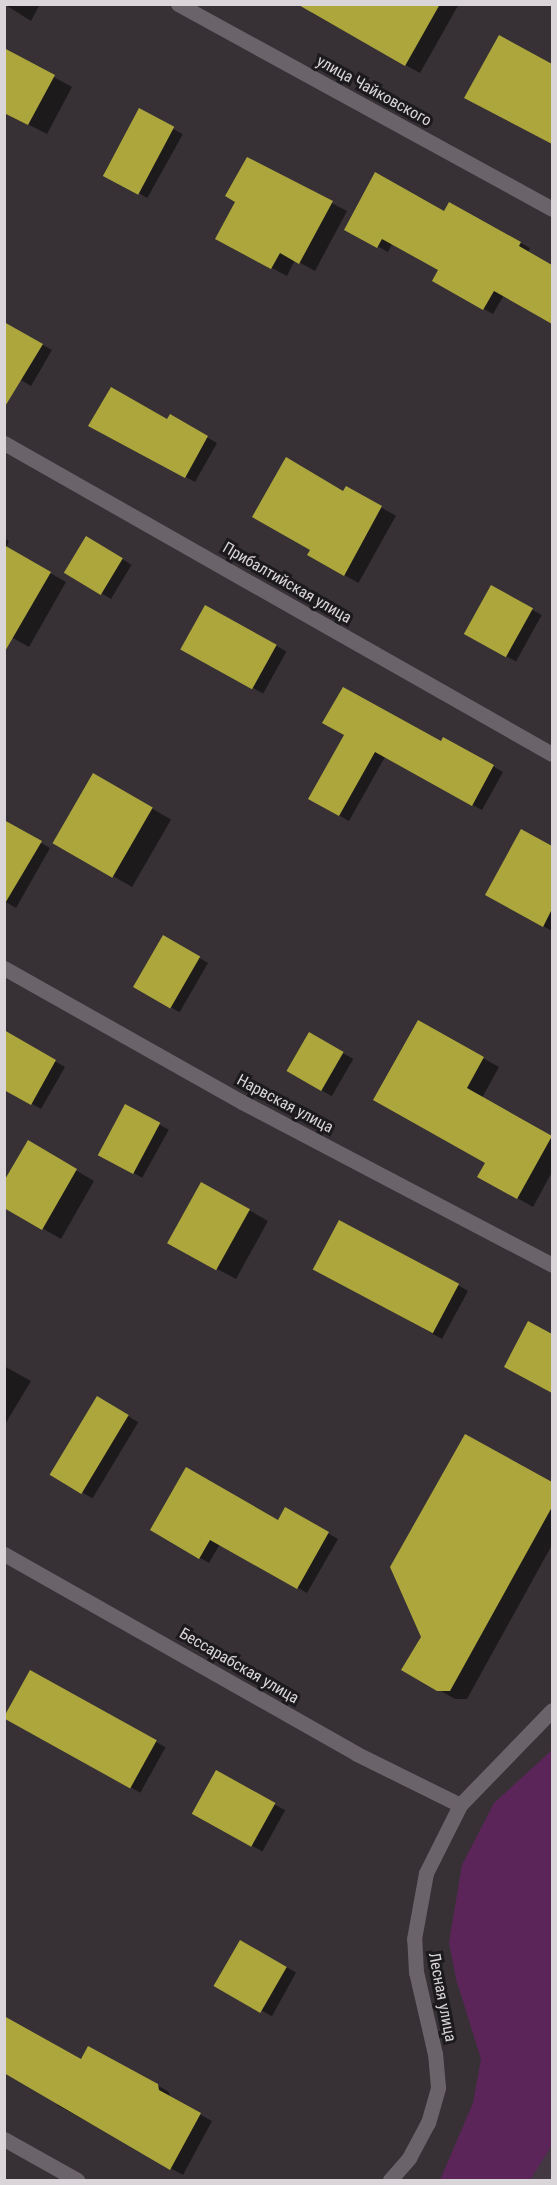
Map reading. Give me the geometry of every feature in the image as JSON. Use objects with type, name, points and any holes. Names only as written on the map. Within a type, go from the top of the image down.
[{"type":"street","name":"улица Чайковского","points":[[178,4],[552,209]]},
{"type":"street","name":"Прибалтийская улица","points":[[4,443],[552,754]]},
{"type":"street","name":"Нарвская улица","points":[[4,968],[242,1102],[552,1265]]},
{"type":"street","name":"Бессарабская улица","points":[[4,1554],[357,1754],[459,1805]]},
{"type":"street","name":"Лесная улица","points":[[390,2181],[409,2157],[428,2123],[438,2087],[435,2054],[416,1972],[414,1939],[426,1873],[459,1805],[552,1710]]},
{"type":"street","points":[[4,2139],[77,2181]]},
{"type":"shaded area","points":[[552,1750],[552,2145],[530,2180],[440,2180],[473,2103],[481,2059],[456,1979],[449,1942],[462,1865],[494,1803]]},
{"type":"shaded area","points":[[552,2145],[552,2180],[530,2180]]},
{"type":"building","points":[[297,4],[440,4],[405,66]]},
{"type":"building","points":[[499,35],[552,64],[552,144],[464,98]]},
{"type":"building","points":[[4,48],[55,75],[28,125],[4,113]]},
{"type":"building","points":[[139,108],[174,127],[138,195],[103,176]]},
{"type":"building","points":[[247,157],[333,201],[299,264],[280,253],[271,269],[215,239],[235,202],[225,196]]},
{"type":"building","points":[[375,172],[444,211],[449,202],[521,242],[519,246],[552,265],[552,324],[494,291],[483,310],[432,281],[438,270],[382,239],[377,248],[344,230]]},
{"type":"building","points":[[4,322],[43,344],[4,408]]},
{"type":"building","points":[[111,387],[167,419],[170,414],[208,436],[185,478],[88,426]]},
{"type":"building","points":[[286,457],[343,491],[346,486],[382,506],[344,576],[307,555],[310,550],[252,517]]},
{"type":"building","points":[[86,536],[123,558],[101,595],[64,573]]},
{"type":"building","points":[[4,545],[51,572],[4,653]]},
{"type":"building","points":[[491,585],[533,608],[506,657],[464,634]]},
{"type":"building","points":[[205,605],[277,645],[252,689],[180,650]]},
{"type":"building","points":[[343,687],[441,741],[443,737],[494,765],[472,806],[375,752],[339,816],[308,799],[344,735],[322,723]]},
{"type":"building","points":[[93,773],[153,808],[112,878],[52,843]]},
{"type":"building","points":[[4,820],[42,841],[4,905]]},
{"type":"building","points":[[521,829],[552,846],[552,909],[543,927],[485,895]]},
{"type":"building","points":[[163,935],[200,956],[170,1008],[133,987]]},
{"type":"building","points":[[418,1020],[484,1057],[467,1088],[552,1136],[517,1199],[477,1177],[485,1163],[373,1100]]},
{"type":"building","points":[[4,1030],[56,1060],[31,1105],[4,1090]]},
{"type":"building","points":[[309,1032],[344,1052],[321,1091],[286,1071]]},
{"type":"building","points":[[125,1104],[160,1123],[133,1174],[98,1155]]},
{"type":"building","points":[[28,1140],[77,1169],[42,1230],[4,1208],[4,1181]]},
{"type":"building","points":[[201,1182],[250,1209],[216,1270],[167,1243]]},
{"type":"building","points":[[339,1220],[459,1284],[433,1333],[313,1269]]},
{"type":"building","points":[[528,1321],[552,1334],[552,1393],[504,1367]]},
{"type":"building","points":[[97,1396],[129,1415],[81,1494],[50,1475]]},
{"type":"building","points":[[465,1434],[552,1482],[552,1507],[450,1691],[437,1691],[401,1670],[421,1637],[390,1567]]},
{"type":"building","points":[[186,1467],[278,1520],[285,1507],[329,1532],[297,1589],[210,1540],[199,1559],[150,1530]]},
{"type":"building","points":[[30,1670],[157,1740],[130,1788],[4,1718]]},
{"type":"building","points":[[216,1770],[275,1803],[251,1847],[192,1814]]},
{"type":"building","points":[[240,1940],[287,1967],[260,2013],[214,1986]]},
{"type":"building","points":[[4,2016],[81,2059],[88,2046],[158,2084],[159,2090],[201,2113],[170,2170],[4,2073]]}]
